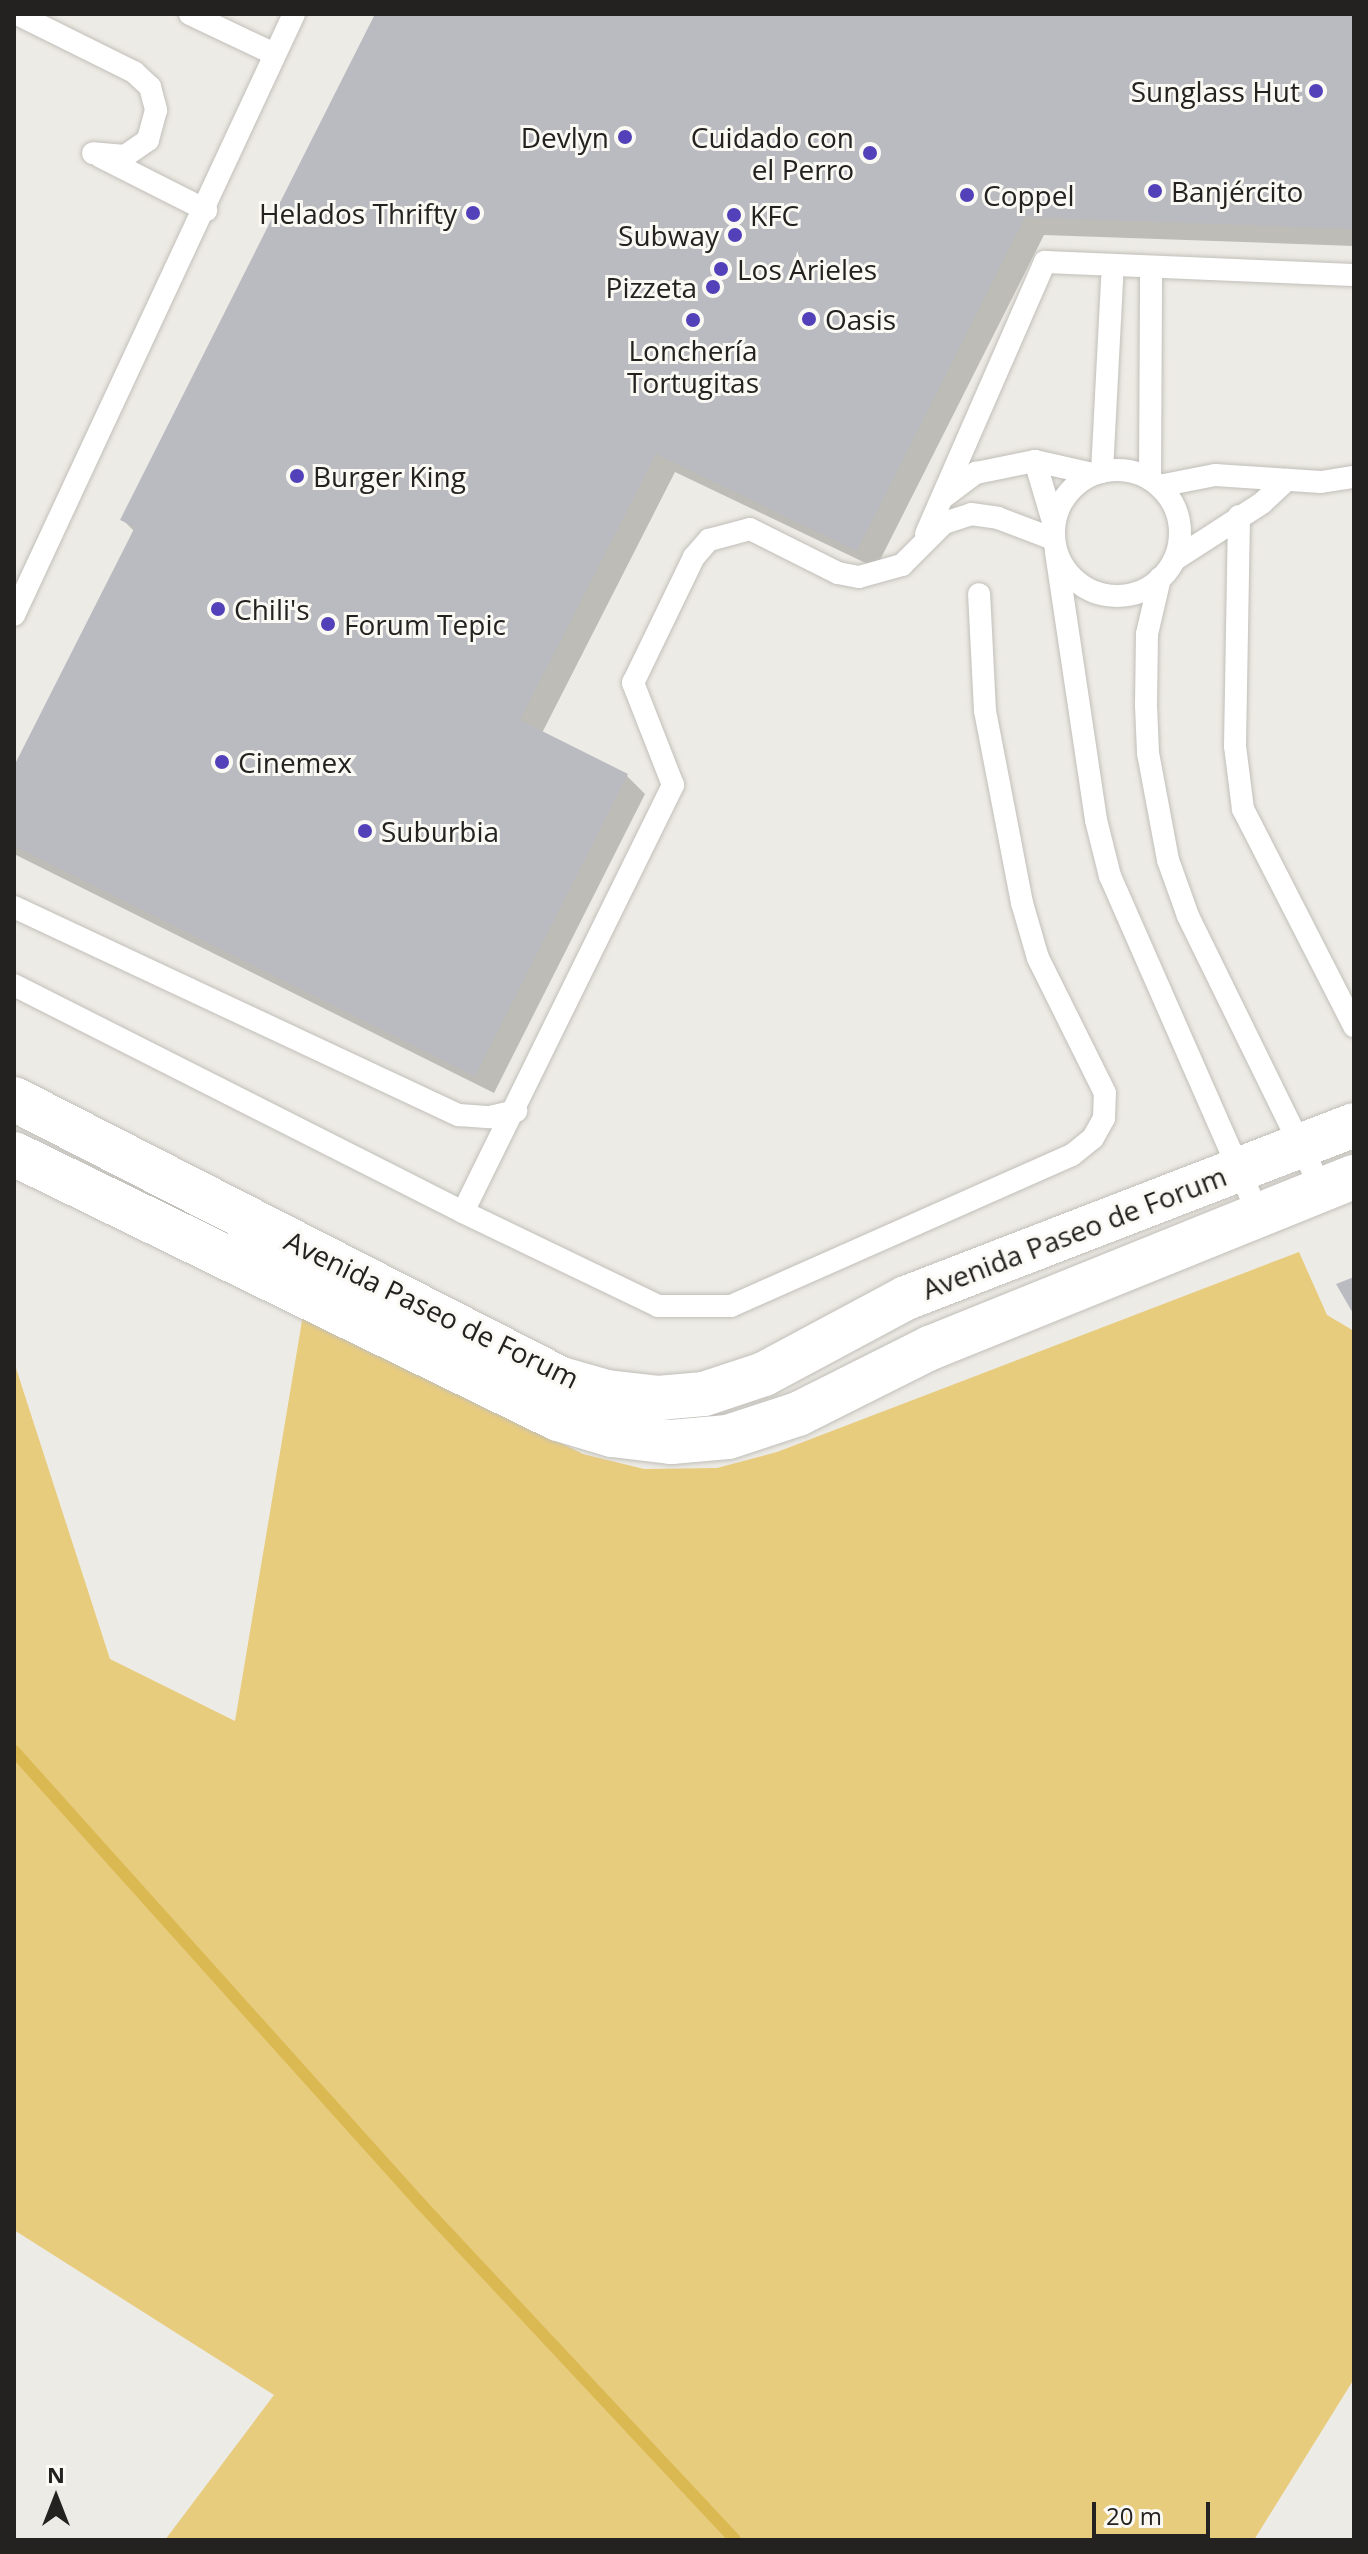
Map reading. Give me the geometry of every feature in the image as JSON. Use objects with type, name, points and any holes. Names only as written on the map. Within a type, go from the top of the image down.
[{"type":"street","name":"Avenida Paseo de Forum","points":[[14,1099],[561,1379],[607,1392],[658,1398],[704,1394],[764,1374],[906,1298],[1354,1125]]},
{"type":"street","name":"Avenida Paseo de Forum","points":[[14,1154],[558,1419],[612,1435],[671,1442],[728,1437],[798,1414],[930,1348],[1338,1183]]},
{"type":"lane","points":[[17,14],[134,72],[150,87],[156,110],[148,140],[125,156],[93,153],[206,210]]},
{"type":"lane","points":[[190,14],[272,53]]},
{"type":"lane","points":[[14,615],[206,210],[272,53],[294,14]]},
{"type":"lane","points":[[921,546],[1045,262],[1354,275]]},
{"type":"lane","points":[[1151,277],[1154,482],[1173,504],[1180,526],[1174,560]]},
{"type":"lane","points":[[1098,473],[1112,278]]},
{"type":"lane","points":[[940,501],[976,473],[1035,461],[1098,473],[1116,470],[1154,482],[1215,475],[1287,480],[1354,477]]},
{"type":"lane","points":[[1035,461],[1054,540],[1086,757],[1110,876],[1259,1216]]},
{"type":"lane","points":[[1054,540],[1066,495],[1098,473]]},
{"type":"lane","points":[[463,1212],[516,1111],[673,785],[633,683],[694,557],[709,540],[750,529],[838,573],[859,577],[902,565],[944,523],[971,514],[998,518],[1054,540],[1075,580],[1106,595],[1141,591],[1160,578],[1174,560],[1287,480]]},
{"type":"lane","points":[[1239,516],[1235,746],[1243,809],[1354,1026]]},
{"type":"lane","points":[[1160,578],[1147,634],[1146,705],[1148,753],[1168,860],[1188,916],[1302,1143],[1338,1183]]},
{"type":"lane","points":[[14,985],[634,1297],[658,1306],[719,1307],[1072,1155],[1093,1138],[1104,1118],[1105,1093],[1038,958],[1022,903],[985,711],[979,594]]},
{"type":"lane","points":[[14,907],[459,1115],[490,1117],[516,1111]]},
{"type":"shaded area","points":[[1299,1252],[1327,1315],[1354,1331],[1354,2379],[1254,2540],[165,2540],[274,2395],[14,2230],[14,1362],[110,1659],[235,1721],[303,1315],[583,1454],[644,1469],[717,1468],[777,1452]]},
{"type":"building","name":"Forum Tepic","points":[[375,14],[1354,14],[1354,229],[1025,217],[857,551],[656,454],[520,720],[628,774],[475,1076],[14,846],[14,766],[135,527],[120,520]]},
{"type":"building","points":[[1354,1277],[1354,1315],[1336,1284]]},
{"type":"waterway","points":[[14,1751],[420,2203],[735,2540]]},
{"type":"place","name":"Sunglass Hut","points":[[1316,91]]},
{"type":"place","name":"Devlyn","points":[[625,137]]},
{"type":"place","name":"Cuidado con el Perro","points":[[870,153]]},
{"type":"place","name":"Banjército","points":[[1155,191]]},
{"type":"place","name":"Coppel","points":[[967,195]]},
{"type":"place","name":"Helados Thrifty","points":[[473,213]]},
{"type":"place","name":"KFC","points":[[734,215]]},
{"type":"place","name":"Subway","points":[[735,235]]},
{"type":"place","name":"Los Arieles","points":[[721,269]]},
{"type":"place","name":"Pizzeta","points":[[713,287]]},
{"type":"place","name":"Oasis","points":[[809,319]]},
{"type":"place","name":"Lonchería Tortugitas","points":[[693,320]]},
{"type":"place","name":"Burger King","points":[[297,476]]},
{"type":"place","name":"Chili's","points":[[218,609]]},
{"type":"place","name":"Forum Tepic","points":[[328,624]]},
{"type":"place","name":"Cinemex","points":[[222,762]]},
{"type":"place","name":"Suburbia","points":[[365,831]]}]
